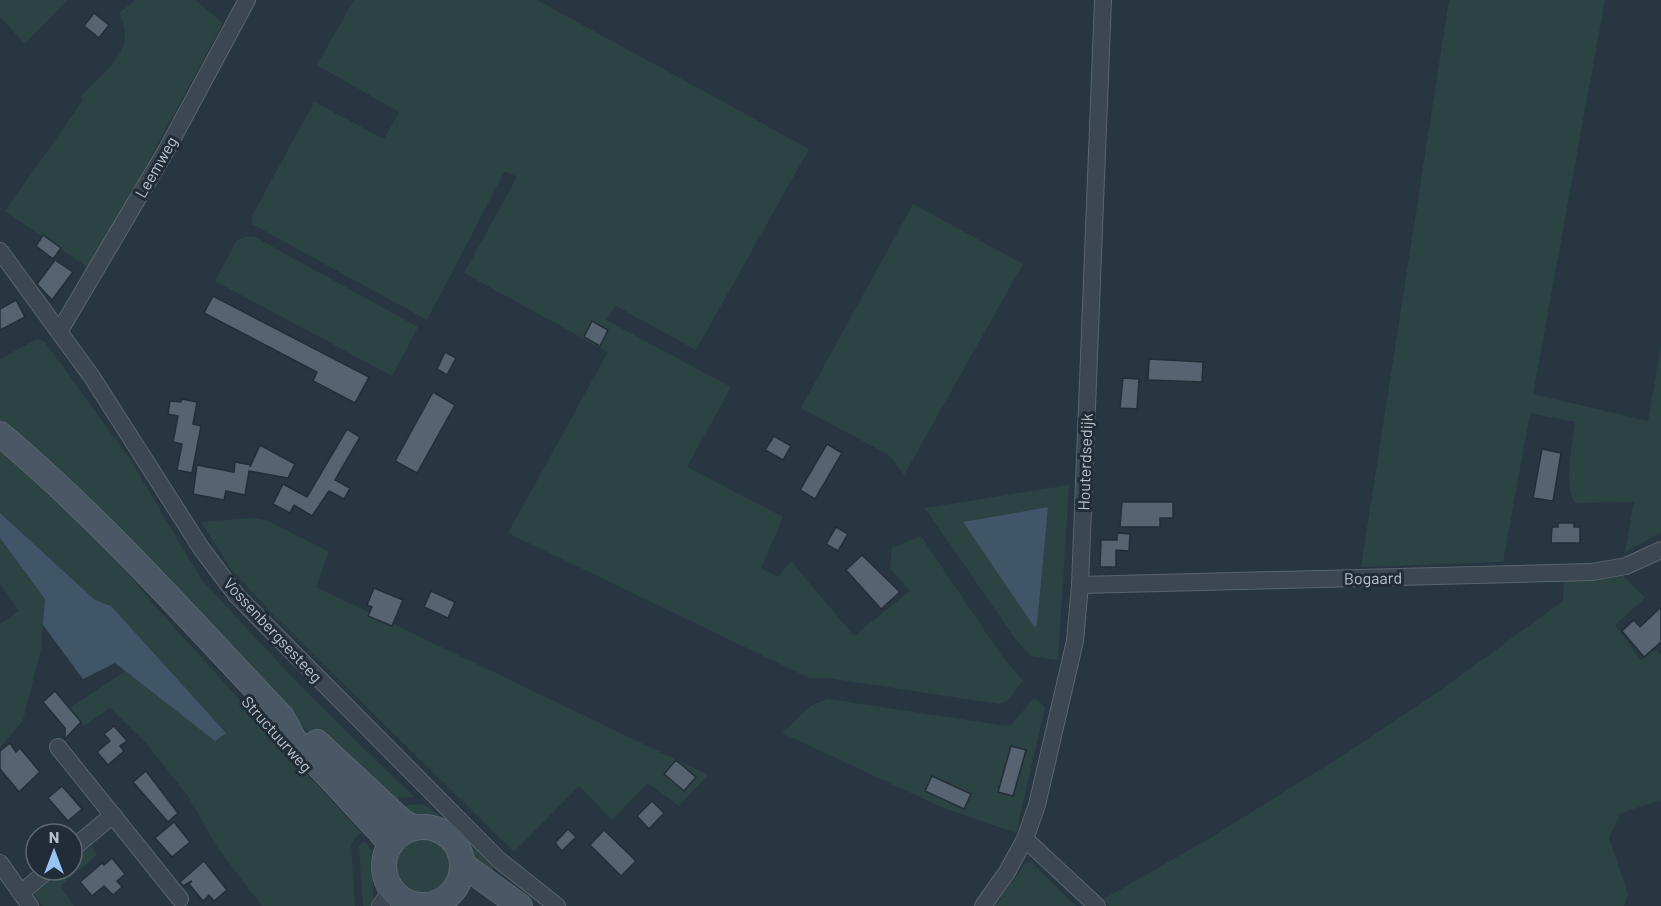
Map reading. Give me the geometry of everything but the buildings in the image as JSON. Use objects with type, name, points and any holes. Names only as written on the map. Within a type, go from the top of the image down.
[{"type":"main road","name":"Structuurweg","points":[[0,434],[32,461],[177,605],[282,717],[294,739],[387,852]]},
{"type":"main road","name":"Structuurweg","points":[[177,605],[190,638],[344,808],[387,852]]},
{"type":"main road","name":"Structuurweg","points":[[282,717],[303,730],[402,821],[414,828]]},
{"type":"main road","points":[[414,828],[434,829],[446,835],[459,851],[460,872],[455,888],[446,904],[422,905],[394,901],[385,875],[387,852],[403,832],[414,828]]},
{"type":"main road","points":[[460,872],[497,906]]},
{"type":"main road","points":[[460,872],[520,906]]},
{"type":"street","name":"Leemweg","points":[[59,332],[167,149],[247,0]]},
{"type":"street","name":"Houterdsedijk","points":[[983,906],[1007,872],[1025,838],[1037,805],[1075,641],[1080,585],[1103,0]]},
{"type":"street","name":"Vossenbergsesteeg","points":[[0,251],[92,377],[201,548],[237,596],[499,860],[557,906]]},
{"type":"street","name":"Bogaard","points":[[1080,585],[1592,572],[1626,566],[1661,550]]},
{"type":"street","points":[[58,747],[180,899]]},
{"type":"street","points":[[84,839],[113,814]]},
{"type":"street","points":[[1025,838],[1098,906]]},
{"type":"street","points":[[0,863],[25,900],[39,882]]},
{"type":"green space","points":[[0,0],[67,0],[25,44],[0,17]]},
{"type":"green space","points":[[136,0],[195,0],[223,23],[90,269],[5,211],[83,100],[80,97],[116,59],[125,38],[124,26],[119,13]]},
{"type":"green space","points":[[354,0],[537,0],[809,149],[696,350],[616,306],[606,320],[731,387],[687,467],[783,517],[761,568],[778,577],[791,561],[854,636],[910,591],[890,568],[892,548],[921,536],[1001,655],[1023,681],[1007,701],[999,704],[828,678],[809,678],[508,533],[608,352],[464,273],[517,177],[505,171],[427,320],[252,224],[252,216],[314,102],[384,139],[399,112],[317,65]]},
{"type":"green space","points":[[1449,0],[1605,0],[1533,394],[1648,421],[1661,346],[1661,533],[1625,552],[1634,502],[1575,503],[1571,495],[1569,475],[1575,422],[1530,413],[1503,562],[1361,567]]},
{"type":"green space","points":[[913,204],[1023,264],[904,475],[889,455],[801,408]]},
{"type":"green space","points":[[255,237],[418,327],[392,376],[215,281],[237,240]]},
{"type":"green space","points":[[37,339],[44,341],[130,459],[201,579],[304,690],[414,797],[398,798],[392,804],[290,715],[0,424],[0,359]]},
{"type":"green space","points":[[0,449],[102,543],[162,614],[361,833],[351,843],[355,906],[262,906],[217,847],[188,796],[145,742],[110,708],[84,726],[70,708],[125,671],[215,741],[111,606],[95,600],[0,513]]},
{"type":"green space","points":[[1069,485],[1058,660],[1031,656],[1014,637],[925,508]],"holes":[[[1048,507],[1035,628],[964,522]]]},
{"type":"green space","points":[[252,518],[266,520],[329,552],[316,587],[708,775],[679,806],[648,783],[612,820],[579,786],[514,852],[276,618],[231,569],[201,522]]},
{"type":"green space","points":[[0,538],[45,599],[41,649],[23,720],[0,748],[0,624],[19,611],[0,583]]},
{"type":"green space","points":[[1623,575],[1645,598],[1615,625],[1641,660],[1656,649],[1661,654],[1661,800],[1621,813],[1609,838],[1628,894],[1624,906],[1109,906],[1102,900],[1210,838],[1350,751],[1435,694],[1563,601],[1564,581]]},
{"type":"green space","points":[[1034,698],[1045,707],[1016,833],[941,807],[782,733],[812,705],[828,699],[1007,726],[1012,724]]},
{"type":"green space","points":[[423,804],[454,826],[495,865],[487,877],[465,842],[451,826],[427,818],[408,817],[401,806]]},
{"type":"green space","points":[[416,838],[428,838],[442,846],[450,860],[448,877],[442,886],[428,894],[416,894],[399,882],[394,872],[394,860],[406,843]]},
{"type":"green space","points":[[364,841],[372,851],[373,900],[371,906],[363,906],[359,846]]},
{"type":"green space","points":[[91,846],[97,855],[84,866],[84,852]]},
{"type":"green space","points":[[1027,861],[1032,863],[1076,906],[995,906]]},
{"type":"green space","points":[[48,882],[65,882],[60,886],[74,906],[43,906],[34,894]]},
{"type":"water","points":[[1048,507],[1037,624],[1035,628],[963,522]]},
{"type":"water","points":[[0,513],[95,600],[111,606],[226,733],[215,741],[115,663],[83,679],[43,625],[45,599],[0,538]]}]
